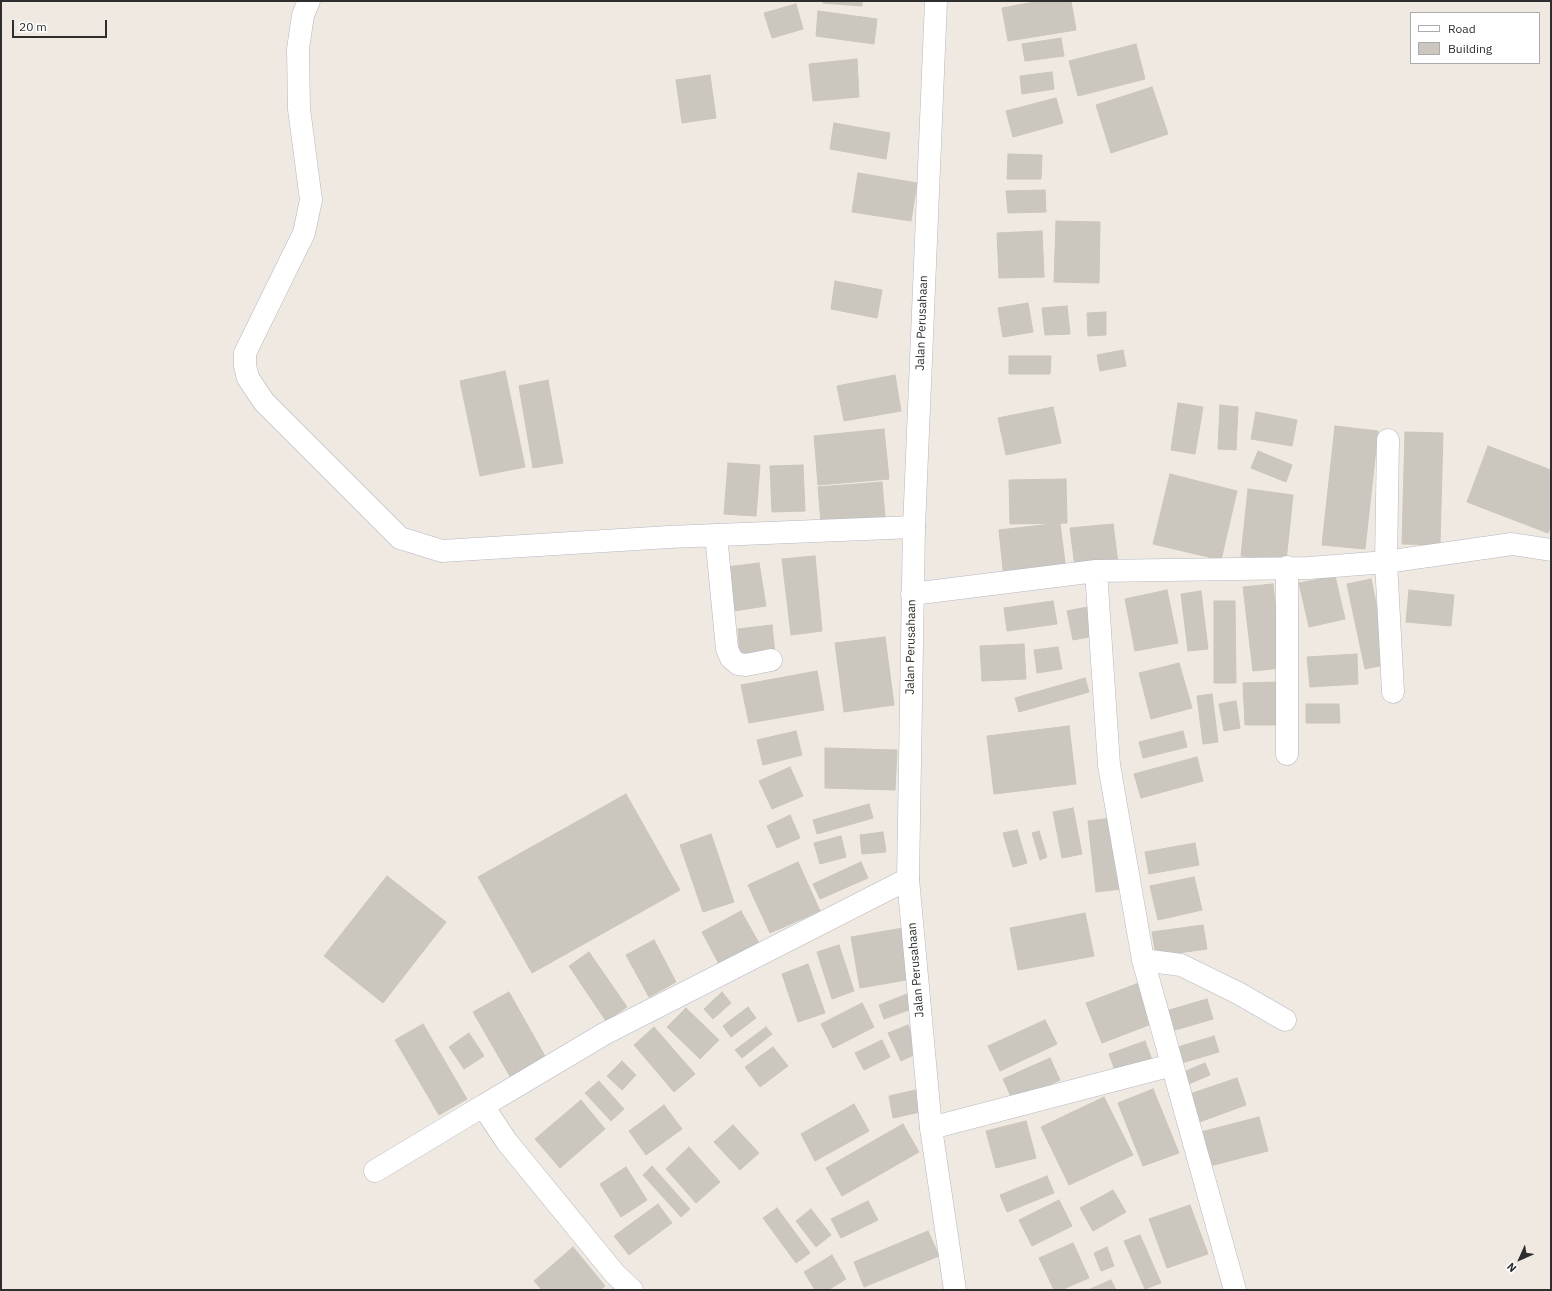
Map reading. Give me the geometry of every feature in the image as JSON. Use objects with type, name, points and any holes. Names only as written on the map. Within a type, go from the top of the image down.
[{"type":"street","points":[[309,1],[303,16],[298,49],[299,109],[311,200],[304,233],[245,353],[245,366],[248,378],[260,397],[400,538],[442,552],[716,536],[914,527]]},
{"type":"street","name":"Jalan Perusahaan","points":[[936,1],[914,527],[908,878],[931,1128],[955,1290]]},
{"type":"street","points":[[1388,440],[1386,562],[1393,692]]},
{"type":"street","points":[[716,536],[727,649],[731,658],[738,664],[746,665],[771,660]]},
{"type":"street","points":[[912,594],[1096,571],[1287,567],[1309,568],[1386,562],[1512,544],[1551,550]]},
{"type":"street","points":[[1287,567],[1287,754]]},
{"type":"street","points":[[1096,571],[1109,765],[1143,960],[1235,1290]]},
{"type":"street","points":[[375,1171],[604,1034],[908,878]]},
{"type":"street","points":[[1143,960],[1182,965],[1238,993],[1285,1020]]},
{"type":"street","points":[[931,1128],[1172,1065]]},
{"type":"street","points":[[483,1106],[507,1142],[615,1274],[632,1290]]},
{"type":"building","points":[[823,1],[862,1],[862,6],[823,3]]},
{"type":"building","points":[[1040,1],[1071,1],[1076,30],[1008,41],[1002,8]]},
{"type":"building","points":[[796,4],[803,29],[772,38],[764,13]]},
{"type":"building","points":[[818,11],[877,19],[874,44],[816,36]]},
{"type":"building","points":[[1061,38],[1064,56],[1025,61],[1022,44]]},
{"type":"building","points":[[1136,44],[1145,79],[1078,96],[1069,61]]},
{"type":"building","points":[[857,59],[859,97],[813,101],[809,64]]},
{"type":"building","points":[[1052,72],[1054,89],[1022,94],[1020,76]]},
{"type":"building","points":[[710,75],[716,118],[682,123],[676,80]]},
{"type":"building","points":[[1152,87],[1168,134],[1111,153],[1096,105]]},
{"type":"building","points":[[1056,98],[1063,123],[1013,137],[1006,111]]},
{"type":"building","points":[[834,123],[890,133],[886,159],[830,149]]},
{"type":"building","points":[[1008,154],[1042,155],[1041,179],[1007,179]]},
{"type":"building","points":[[858,173],[917,183],[911,221],[852,212]]},
{"type":"building","points":[[1045,190],[1046,212],[1008,213],[1006,191]]},
{"type":"building","points":[[1056,221],[1100,222],[1099,283],[1054,282]]},
{"type":"building","points":[[1042,231],[1044,277],[999,278],[997,233]]},
{"type":"building","points":[[835,281],[882,290],[877,318],[831,309]]},
{"type":"building","points":[[1028,303],[1033,332],[1003,337],[998,308]]},
{"type":"building","points":[[1067,306],[1070,334],[1045,335],[1042,308]]},
{"type":"building","points":[[1106,312],[1106,335],[1088,336],[1087,313]]},
{"type":"building","points":[[1123,350],[1126,366],[1100,371],[1097,355]]},
{"type":"building","points":[[1009,356],[1051,356],[1050,374],[1009,374]]},
{"type":"building","points":[[505,371],[525,467],[480,476],[460,381]]},
{"type":"building","points":[[895,375],[901,411],[844,421],[837,386]]},
{"type":"building","points":[[548,380],[563,463],[533,468],[519,386]]},
{"type":"building","points":[[1178,403],[1203,407],[1195,454],[1171,450]]},
{"type":"building","points":[[1220,405],[1238,407],[1236,450],[1218,449]]},
{"type":"building","points":[[1053,407],[1061,443],[1006,455],[998,418]]},
{"type":"building","points":[[1256,412],[1297,420],[1292,446],[1251,439]]},
{"type":"building","points":[[1335,426],[1378,431],[1365,549],[1322,545]]},
{"type":"building","points":[[884,429],[889,479],[818,485],[814,436]]},
{"type":"building","points":[[1405,432],[1443,433],[1440,545],[1402,544]]},
{"type":"building","points":[[1488,446],[1551,470],[1551,524],[1548,533],[1467,502]]},
{"type":"building","points":[[1258,451],[1292,465],[1286,482],[1251,468]]},
{"type":"building","points":[[728,463],[760,465],[756,516],[724,514]]},
{"type":"building","points":[[803,465],[805,511],[772,512],[770,466]]},
{"type":"building","points":[[1170,474],[1237,491],[1221,560],[1153,544]]},
{"type":"building","points":[[1066,479],[1067,523],[1010,524],[1009,480]]},
{"type":"building","points":[[882,482],[885,517],[821,522],[818,487]]},
{"type":"building","points":[[1248,489],[1293,495],[1286,561],[1241,556]]},
{"type":"building","points":[[1060,523],[1066,571],[1004,579],[999,530]]},
{"type":"building","points":[[1113,524],[1118,563],[1075,567],[1070,528]]},
{"type":"building","points":[[815,556],[822,631],[791,635],[782,559]]},
{"type":"building","points":[[759,563],[766,606],[734,611],[727,567]]},
{"type":"building","points":[[1335,576],[1345,619],[1309,627],[1299,583]]},
{"type":"building","points":[[1371,579],[1389,664],[1365,669],[1347,584]]},
{"type":"building","points":[[1273,584],[1282,668],[1253,671],[1243,587]]},
{"type":"building","points":[[1167,590],[1178,643],[1135,651],[1125,599]]},
{"type":"building","points":[[1409,590],[1454,595],[1451,626],[1406,622]]},
{"type":"building","points":[[1201,591],[1208,649],[1188,651],[1181,594]]},
{"type":"building","points":[[1053,601],[1057,624],[1007,631],[1004,608]]},
{"type":"building","points":[[1214,601],[1235,601],[1236,683],[1214,683]]},
{"type":"building","points":[[1093,606],[1099,635],[1073,640],[1067,611]]},
{"type":"building","points":[[772,625],[775,655],[740,658],[738,629]]},
{"type":"building","points":[[885,637],[894,705],[844,712],[835,643]]},
{"type":"building","points":[[1024,644],[1026,679],[982,681],[980,646]]},
{"type":"building","points":[[1058,647],[1062,669],[1037,673],[1034,650]]},
{"type":"building","points":[[1357,654],[1358,684],[1310,687],[1307,657]]},
{"type":"building","points":[[1179,663],[1192,708],[1151,719],[1139,673]]},
{"type":"building","points":[[817,671],[824,710],[749,723],[741,685]]},
{"type":"building","points":[[1085,678],[1089,692],[1019,712],[1015,698]]},
{"type":"building","points":[[1278,682],[1279,725],[1245,725],[1243,683]]},
{"type":"building","points":[[1212,694],[1218,742],[1203,744],[1197,696]]},
{"type":"building","points":[[1236,701],[1240,728],[1224,731],[1219,704]]},
{"type":"building","points":[[1306,704],[1339,704],[1340,723],[1306,723]]},
{"type":"building","points":[[1069,726],[1076,784],[994,794],[987,736]]},
{"type":"building","points":[[796,731],[802,755],[763,765],[757,740]]},
{"type":"building","points":[[1183,731],[1187,747],[1143,758],[1139,742]]},
{"type":"building","points":[[825,748],[897,750],[895,790],[825,788]]},
{"type":"building","points":[[1197,757],[1203,781],[1141,798],[1134,774]]},
{"type":"building","points":[[790,767],[803,796],[772,809],[759,781]]},
{"type":"building","points":[[626,794],[680,890],[532,973],[478,877]]},
{"type":"building","points":[[869,804],[873,818],[817,834],[813,820]]},
{"type":"building","points":[[1073,808],[1082,854],[1062,858],[1053,812]]},
{"type":"building","points":[[790,815],[800,838],[777,848],[767,826]]},
{"type":"building","points":[[1113,818],[1122,889],[1096,892],[1088,821]]},
{"type":"building","points":[[1017,830],[1027,863],[1013,867],[1003,833]]},
{"type":"building","points":[[1039,831],[1047,857],[1040,860],[1032,833]]},
{"type":"building","points":[[883,832],[886,852],[862,854],[860,835]]},
{"type":"building","points":[[711,834],[734,902],[703,912],[680,845]]},
{"type":"building","points":[[841,836],[846,857],[820,864],[814,843]]},
{"type":"building","points":[[1195,843],[1199,865],[1149,874],[1145,852]]},
{"type":"building","points":[[798,862],[820,911],[770,933],[748,885]]},
{"type":"building","points":[[861,862],[868,878],[820,899],[813,884]]},
{"type":"building","points":[[387,876],[446,922],[383,1003],[324,956]]},
{"type":"building","points":[[1194,877],[1202,910],[1158,920],[1150,886]]},
{"type":"building","points":[[741,911],[760,945],[720,966],[702,932]]},
{"type":"building","points":[[1085,913],[1094,956],[1018,970],[1010,928]]},
{"type":"building","points":[[1203,925],[1207,949],[1156,956],[1152,932]]},
{"type":"building","points":[[903,928],[912,979],[860,988],[851,937]]},
{"type":"building","points":[[654,940],[676,982],[649,997],[626,955]]},
{"type":"building","points":[[839,945],[854,991],[832,999],[817,952]]},
{"type":"building","points":[[589,952],[627,1007],[606,1021],[569,966]]},
{"type":"building","points":[[808,964],[825,1013],[798,1022],[782,974]]},
{"type":"building","points":[[1139,983],[1154,1023],[1102,1043],[1086,1003]]},
{"type":"building","points":[[509,992],[546,1058],[511,1078],[473,1012]]},
{"type":"building","points":[[722,992],[731,1003],[713,1019],[704,1009]]},
{"type":"building","points":[[912,992],[917,1007],[884,1019],[879,1005]]},
{"type":"building","points":[[1207,999],[1213,1019],[1165,1033],[1159,1013]]},
{"type":"building","points":[[862,1003],[874,1027],[833,1048],[821,1024]]},
{"type":"building","points":[[748,1007],[756,1018],[731,1037],[723,1026]]},
{"type":"building","points":[[686,1008],[719,1040],[700,1059],[667,1027]]},
{"type":"building","points":[[1045,1020],[1057,1044],[1000,1071],[988,1046]]},
{"type":"building","points":[[423,1024],[467,1099],[439,1115],[395,1040]]},
{"type":"building","points":[[908,1025],[920,1052],[901,1061],[888,1033]]},
{"type":"building","points":[[654,1027],[695,1074],[674,1092],[634,1045]]},
{"type":"building","points":[[766,1027],[772,1034],[742,1058],[735,1050]]},
{"type":"building","points":[[469,1033],[484,1056],[464,1069],[449,1047]]},
{"type":"building","points":[[1214,1036],[1219,1052],[1182,1063],[1178,1047]]},
{"type":"building","points":[[882,1040],[890,1057],[864,1070],[855,1053]]},
{"type":"building","points":[[1145,1041],[1153,1063],[1117,1076],[1109,1054]]},
{"type":"building","points":[[773,1047],[788,1066],[760,1087],[745,1067]]},
{"type":"building","points":[[1050,1058],[1060,1080],[1013,1101],[1003,1079]]},
{"type":"building","points":[[622,1061],[636,1075],[622,1090],[607,1076]]},
{"type":"building","points":[[1205,1063],[1210,1075],[1184,1086],[1179,1074]]},
{"type":"building","points":[[1237,1078],[1246,1105],[1194,1124],[1184,1096]]},
{"type":"building","points":[[599,1081],[624,1109],[611,1121],[585,1093]]},
{"type":"building","points":[[1153,1089],[1179,1153],[1143,1166],[1118,1103]]},
{"type":"building","points":[[916,1090],[920,1112],[893,1118],[889,1096]]},
{"type":"building","points":[[1104,1097],[1133,1155],[1069,1185],[1041,1127]]},
{"type":"building","points":[[581,1100],[605,1129],[560,1168],[535,1139]]},
{"type":"building","points":[[854,1104],[869,1131],[815,1161],[801,1134]]},
{"type":"building","points":[[664,1105],[682,1129],[646,1155],[629,1131]]},
{"type":"building","points":[[1259,1117],[1268,1151],[1210,1166],[1201,1132]]},
{"type":"building","points":[[1026,1121],[1036,1158],[996,1168],[986,1131]]},
{"type":"building","points":[[903,1124],[919,1152],[842,1196],[826,1168]]},
{"type":"building","points":[[733,1125],[759,1153],[740,1170],[714,1142]]},
{"type":"building","points":[[689,1147],[720,1182],[696,1203],[666,1169]]},
{"type":"building","points":[[652,1166],[690,1209],[681,1217],[643,1175]]},
{"type":"building","points":[[626,1167],[647,1200],[621,1217],[600,1184]]},
{"type":"building","points":[[1047,1176],[1054,1193],[1007,1212],[1000,1195]]},
{"type":"building","points":[[1113,1190],[1126,1212],[1093,1231],[1080,1208]]},
{"type":"building","points":[[1059,1200],[1072,1226],[1032,1246],[1019,1220]]},
{"type":"building","points":[[868,1201],[878,1220],[841,1238],[831,1219]]},
{"type":"building","points":[[658,1204],[672,1223],[629,1255],[614,1236]]},
{"type":"building","points":[[1190,1205],[1208,1254],[1167,1268],[1149,1219]]},
{"type":"building","points":[[777,1208],[810,1253],[796,1263],[763,1218]]},
{"type":"building","points":[[811,1209],[831,1235],[816,1247],[796,1221]]},
{"type":"building","points":[[928,1231],[939,1256],[864,1287],[854,1262]]},
{"type":"building","points":[[1140,1235],[1161,1283],[1145,1289],[1124,1241]]},
{"type":"building","points":[[1073,1243],[1089,1278],[1061,1290],[1054,1290],[1039,1258]]},
{"type":"building","points":[[573,1247],[605,1286],[600,1290],[542,1290],[534,1281]]},
{"type":"building","points":[[1107,1247],[1114,1266],[1101,1271],[1094,1253]]},
{"type":"building","points":[[832,1255],[846,1279],[828,1290],[815,1290],[804,1272]]},
{"type":"building","points":[[1111,1280],[1116,1290],[1088,1290]]}]
